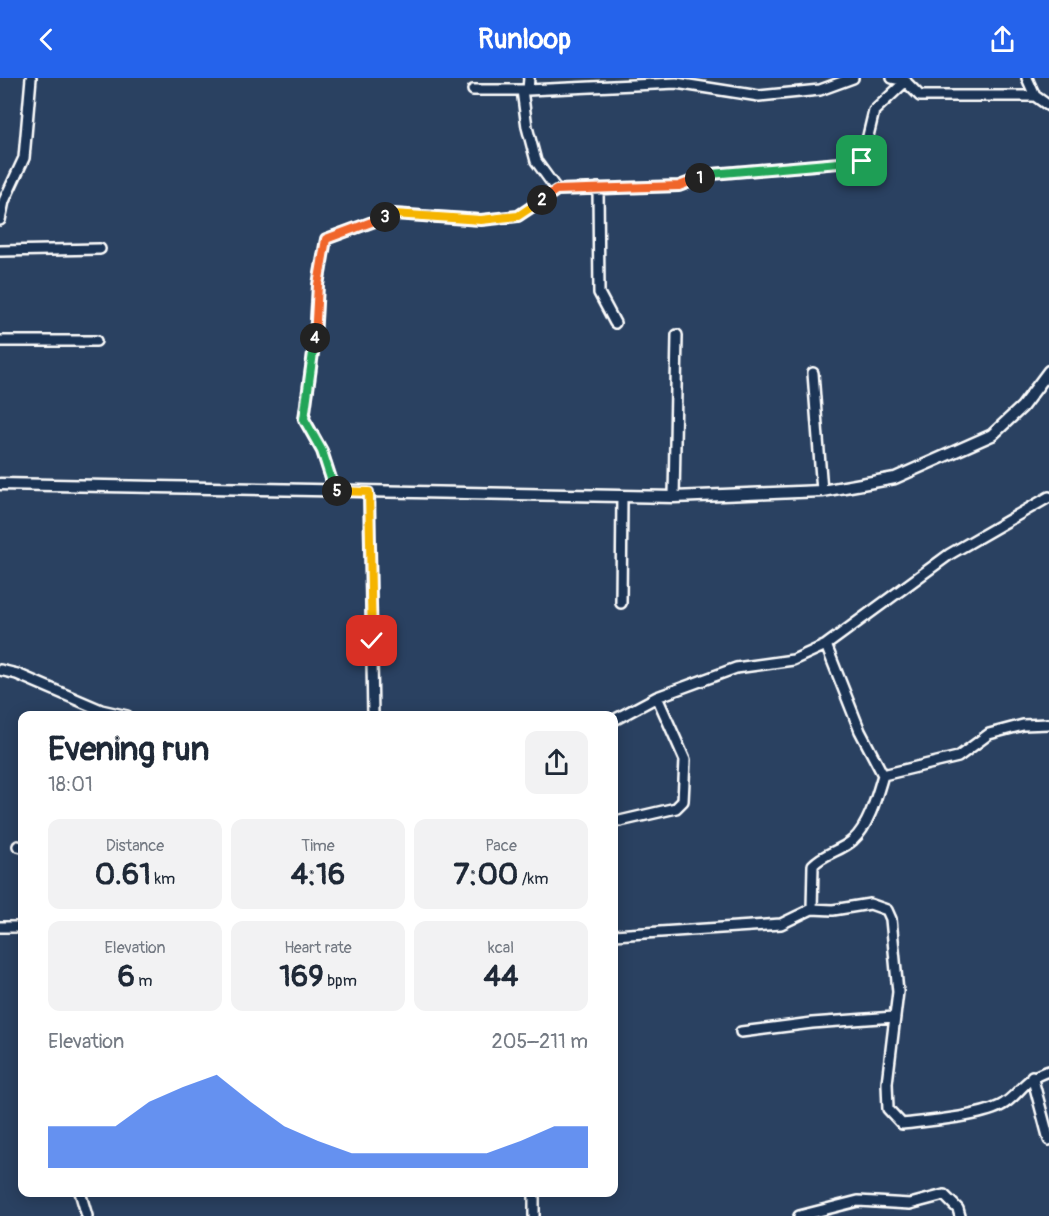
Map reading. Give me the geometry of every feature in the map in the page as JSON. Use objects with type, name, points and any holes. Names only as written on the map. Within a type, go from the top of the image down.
[{"type":"street","points":[[0,220],[4,201],[24,158],[31,78]]},
{"type":"street","points":[[529,78],[525,90],[536,161],[556,190]]},
{"type":"street","points":[[472,90],[525,90],[676,83],[759,96],[820,90],[853,78]]},
{"type":"street","points":[[892,78],[904,80],[920,96],[1035,96]]},
{"type":"street","points":[[1027,78],[1035,96],[1049,106]]},
{"type":"street","points":[[335,491],[322,451],[304,419],[315,338],[318,285],[326,239],[394,214],[481,220],[518,216],[556,190],[679,186],[711,174],[862,161],[874,111],[904,80]]},
{"type":"street","points":[[598,188],[599,293],[615,323]]},
{"type":"street","points":[[0,251],[100,249]]},
{"type":"street","points":[[674,497],[677,335]]},
{"type":"street","points":[[0,341],[96,341]]},
{"type":"street","points":[[0,484],[674,497],[822,491],[895,478],[992,435],[1022,407],[1049,371]]},
{"type":"street","points":[[813,373],[822,491]]},
{"type":"street","points":[[369,492],[373,711]]},
{"type":"street","points":[[621,603],[622,496]]},
{"type":"street","points":[[618,718],[657,697],[736,668],[793,660],[826,645],[950,554],[1049,497]]},
{"type":"street","points":[[812,909],[813,865],[821,856],[853,840],[863,825],[883,775],[860,730],[826,645]]},
{"type":"street","points":[[0,670],[17,674],[105,711]]},
{"type":"street","points":[[620,821],[676,808],[683,801],[685,760],[657,697]]},
{"type":"street","points":[[883,775],[958,757],[989,734],[1023,725],[1049,724]]},
{"type":"street","points":[[618,935],[781,924],[812,909],[833,910],[870,904],[887,910],[891,919],[898,992],[887,1083],[888,1109],[902,1124],[945,1120],[1000,1106],[1032,1076],[1049,1071]]},
{"type":"street","points":[[0,927],[18,927]]},
{"type":"street","points":[[741,1032],[812,1023],[894,1017]]},
{"type":"street","points":[[1032,1076],[1049,1140]]},
{"type":"street","points":[[799,1216],[858,1201],[910,1204],[944,1195],[958,1209],[960,1216]]},
{"type":"street","points":[[81,1197],[87,1216]]},
{"type":"street","points":[[534,1197],[534,1216]]},
{"type":"route","points":[[372,641],[369,492],[335,491],[322,451],[304,419],[315,338],[318,285],[326,239],[394,214],[481,220],[518,216],[556,190],[679,186],[711,174],[862,161]]}]
